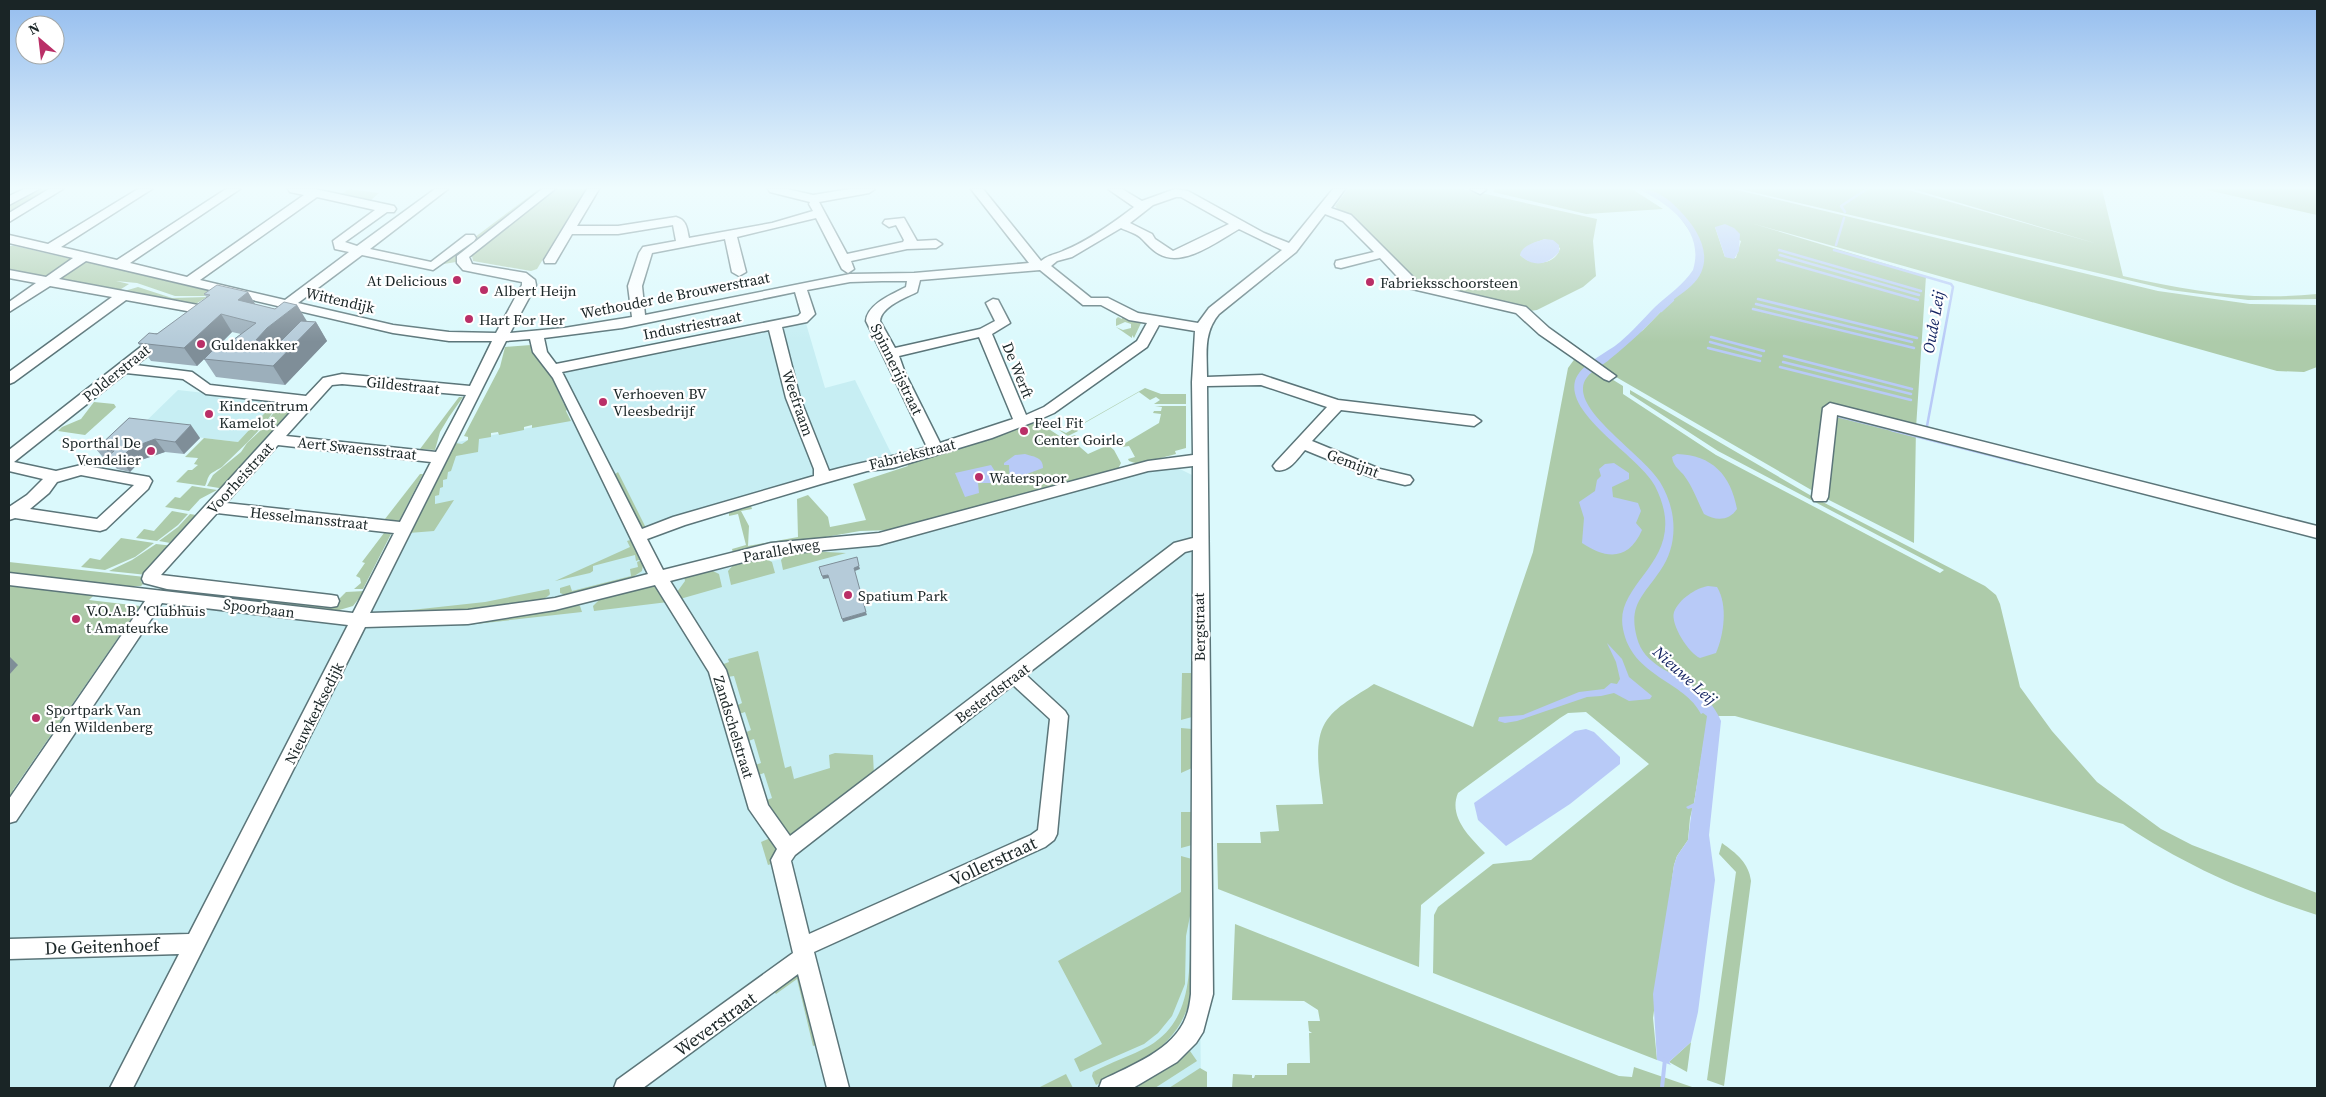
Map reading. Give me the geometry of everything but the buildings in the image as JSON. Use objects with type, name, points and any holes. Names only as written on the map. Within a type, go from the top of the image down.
[{"type":"street","name":"Wittendijk","points":[[14,240],[402,331],[438,335],[502,336]]},
{"type":"street","points":[[50,249],[64,240]]},
{"type":"street","points":[[119,265],[157,240]]},
{"type":"street","points":[[190,281],[248,240]]},
{"type":"street","points":[[340,240],[340,246],[433,266],[467,240]]},
{"type":"street","points":[[288,304],[372,240]]},
{"type":"street","name":"Nieuwkerksedijk","points":[[121,1088],[360,620],[404,528],[529,286],[528,280],[521,276],[468,267],[462,258],[482,240]]},
{"type":"street","points":[[550,260],[562,240]]},
{"type":"street","points":[[639,319],[635,286],[645,253],[656,247],[694,240]]},
{"type":"street","points":[[731,240],[739,272]]},
{"type":"street","points":[[833,240],[852,278]]},
{"type":"street","points":[[907,245],[911,240]]},
{"type":"street","points":[[1018,240],[1039,267],[1062,280],[1088,302],[1103,301],[1125,314],[1155,321],[1202,328],[1220,306],[1291,249],[1298,240]]},
{"type":"street","points":[[1039,267],[1052,258],[1067,254],[1091,240]]},
{"type":"street","points":[[1149,240],[1165,252],[1173,255],[1183,253],[1207,240]]},
{"type":"street","points":[[1270,240],[1291,249]]},
{"type":"street","points":[[1368,240],[1414,285],[1520,310],[1544,331],[1606,374]]},
{"type":"street","points":[[843,260],[907,245],[936,244]]},
{"type":"street","points":[[1341,264],[1382,254]]},
{"type":"street","points":[[9,308],[83,256]]},
{"type":"street","name":"Wethouder de Brouwerstraat","points":[[502,336],[571,331],[852,278],[914,277],[1039,267]]},
{"type":"street","points":[[9,274],[198,309]]},
{"type":"street","name":"Spinnerijstraat","points":[[914,277],[912,289],[908,293],[882,306],[872,316],[886,347],[892,353],[898,373],[936,449]]},
{"type":"street","name":"Industriestraat","points":[[554,369],[775,325],[808,316],[800,288]]},
{"type":"street","points":[[186,319],[224,289]]},
{"type":"street","points":[[9,379],[124,295]]},
{"type":"street","name":"De Werft","points":[[892,353],[984,332],[1003,323],[993,303]]},
{"type":"street","name":"Fabriekstraat","points":[[639,536],[678,521],[821,479],[988,434],[1049,410],[1142,344],[1155,321]]},
{"type":"street","name":"Weefraam","points":[[775,325],[793,398],[822,469],[821,479]]},
{"type":"street","name":"Bergstraat","points":[[1116,1087],[1155,1065],[1183,1039],[1195,1024],[1202,994],[1199,382],[1200,336],[1202,328]]},
{"type":"street","name":"Polderstraat","points":[[9,458],[172,329]]},
{"type":"street","name":"De Werft","points":[[984,332],[1021,421]]},
{"type":"street","name":"Zandschelstraat","points":[[537,334],[535,344],[537,349],[554,369],[656,573],[717,670],[760,809],[788,849]]},
{"type":"street","points":[[124,368],[187,375],[206,389],[310,401]]},
{"type":"street","name":"Gildestraat","points":[[332,380],[342,379],[475,391]]},
{"type":"street","name":"Voorheistraat","points":[[150,577],[212,507],[310,401],[332,380]]},
{"type":"street","points":[[1199,382],[1262,380],[1337,405],[1474,421]]},
{"type":"street","points":[[1281,466],[1337,405]]},
{"type":"street","points":[[1820,497],[1830,408],[2317,532]]},
{"type":"street","name":"Aert Swaensstraat","points":[[274,440],[441,458]]},
{"type":"street","name":"Gemijnt","points":[[1302,443],[1376,473],[1405,480]]},
{"type":"street","name":"Parallelweg","points":[[360,620],[440,619],[499,613],[555,604],[771,549],[814,543],[879,539],[1148,466],[1166,462],[1199,460]]},
{"type":"street","points":[[9,466],[44,473],[50,475],[51,478]]},
{"type":"street","points":[[81,470],[144,481],[143,485],[100,525],[11,513],[23,506],[46,486],[51,478],[81,470]]},
{"type":"street","name":"Hesselmansstraat","points":[[212,507],[404,528]]},
{"type":"street","name":"Besterdstraat","points":[[788,849],[1180,547],[1199,543]]},
{"type":"street","name":"Spoorbaan","points":[[150,577],[153,581],[167,583],[331,602]]},
{"type":"street","name":"Spoorbaan","points":[[9,579],[360,620]]},
{"type":"street","points":[[9,815],[158,596]]},
{"type":"street","name":"Vollerstraat","points":[[803,952],[1038,841],[1047,834],[1059,716],[1015,676]]},
{"type":"street","points":[[788,849],[781,860],[838,1088]]},
{"type":"street","name":"De Geitenhoef","points":[[9,949],[196,944]]},
{"type":"street","name":"Weverstraat","points":[[625,1088],[803,952]]},
{"type":"shaded area","points":[[805,320],[825,388],[855,380],[892,455],[645,531],[665,578],[860,547],[1164,468],[1180,469],[1194,476],[1201,1088],[9,1088],[9,821],[155,605],[361,615],[453,443],[578,418],[556,372]]},
{"type":"shaded area","points":[[178,390],[276,401],[238,442],[137,430]]},
{"type":"green space","points":[[471,240],[477,240],[463,251],[456,262],[438,265]]},
{"type":"green space","points":[[489,240],[555,240],[537,269],[531,271],[473,261],[472,256],[475,251]]},
{"type":"green space","points":[[1370,240],[1542,240],[1534,243],[1520,255],[1530,261],[1543,262],[1554,258],[1560,248],[1547,240],[1593,240],[1596,276],[1583,287],[1537,310],[1530,311],[1414,281]]},
{"type":"green space","points":[[1696,240],[1719,240],[1725,257],[1736,258],[1741,241],[1740,240],[1808,240],[1926,276],[1916,428],[1914,543],[1827,499],[1597,366],[1643,330],[1691,281],[1700,246]]},
{"type":"green space","points":[[1812,240],[1946,240],[2158,291],[2250,304],[2317,305],[2317,367],[2304,372],[2277,371]]},
{"type":"green space","points":[[1958,240],[2085,240],[2098,244],[2085,240],[2114,240],[2123,276],[2171,286],[2220,293],[2268,296],[2317,294],[2317,299],[2248,300],[2170,290]]},
{"type":"green space","points":[[9,246],[72,259],[45,277],[9,271]]},
{"type":"green space","points":[[82,261],[213,292],[209,296],[175,296],[137,283],[116,281],[129,284],[118,291],[59,280],[58,277]]},
{"type":"green space","points":[[138,287],[172,298],[207,297],[194,305],[121,292]]},
{"type":"green space","points":[[1122,315],[1141,322],[1137,323],[1141,323],[1134,338],[1132,335],[1132,338],[1116,327],[1123,330],[1131,328],[1131,324],[1125,322],[1116,326],[1116,319],[1118,317],[1122,319]]},
{"type":"green space","points":[[531,345],[533,351],[559,386],[556,387],[564,404],[567,404],[569,407],[566,411],[571,421],[532,428],[532,425],[524,427],[524,430],[499,435],[498,432],[491,433],[491,437],[479,439],[478,452],[456,456],[451,471],[448,472],[447,479],[443,480],[443,487],[440,488],[439,495],[435,496],[435,504],[454,500],[434,531],[409,533],[455,443],[462,444],[468,440],[468,437],[464,436],[500,367],[505,347]]},
{"type":"green space","points":[[1576,357],[1623,386],[1623,394],[1716,455],[1940,573],[1944,570],[1718,451],[1630,394],[1630,390],[1815,498],[1985,586],[1996,595],[2000,604],[2020,687],[2052,731],[2097,782],[2161,829],[2192,845],[2317,893],[2317,915],[2217,877],[2170,853],[2123,824],[1735,716],[1708,716],[1690,818],[1688,840],[1677,856],[1674,865],[1653,1018],[1657,1060],[1433,973],[1434,915],[1438,907],[1493,864],[1531,860],[1649,764],[1586,712],[1568,713],[1560,718],[1458,793],[1456,810],[1458,818],[1467,833],[1485,853],[1421,905],[1419,967],[1218,889],[1217,843],[1261,843],[1260,832],[1279,831],[1276,805],[1323,804],[1318,763],[1321,732],[1329,717],[1347,701],[1374,684],[1473,727],[1533,552],[1568,368]]},
{"type":"green space","points":[[1145,388],[1161,394],[1186,394],[1186,404],[1154,404],[1160,400],[1156,397],[1150,400],[1139,392],[1076,428],[1078,431],[1068,436],[1054,427],[1066,433]]},
{"type":"green space","points":[[459,397],[463,397],[440,432],[435,450],[420,449]]},
{"type":"green space","points":[[94,402],[114,404],[116,407],[85,435],[58,431],[62,427],[81,419]]},
{"type":"green space","points":[[274,403],[278,403],[267,420],[245,445],[222,467],[210,475],[205,486],[176,482],[188,470],[192,470],[198,465],[194,464],[198,458],[185,457],[204,438],[238,442]]},
{"type":"green space","points":[[280,404],[297,406],[225,489],[207,486],[213,475],[241,452],[247,443],[261,430]]},
{"type":"green space","points":[[1155,406],[1186,406],[1186,448],[1175,451],[1176,454],[1138,464],[1129,461],[1128,459],[1135,457],[1129,446],[1122,447],[1115,442],[1122,445],[1159,423],[1161,414],[1153,413],[1154,411],[1161,411],[1162,407]]},
{"type":"green space","name":"Waterspoor","points":[[1038,422],[1064,439],[1075,435],[1078,438],[1073,441],[1088,454],[1108,445],[1114,450],[1121,463],[1118,469],[894,530],[860,531],[733,553],[732,549],[746,545],[738,514],[729,516],[729,511],[750,503],[752,509],[741,511],[749,526],[748,546],[798,537],[797,499],[808,495],[828,517],[830,527],[866,520],[853,484],[908,466],[907,463]]},
{"type":"green space","points":[[618,472],[646,528],[641,527],[614,475]]},
{"type":"green space","points":[[420,474],[423,474],[399,521],[385,519]]},
{"type":"green space","points":[[192,486],[217,490],[200,499],[189,511],[165,507],[175,497],[180,498]]},
{"type":"green space","points":[[172,511],[188,514],[178,525],[157,541],[136,538],[144,529],[154,531]]},
{"type":"green space","points":[[190,514],[202,516],[176,544],[159,541],[178,527]]},
{"type":"green space","points":[[384,533],[391,534],[363,589],[354,589],[361,583],[360,578],[356,576],[365,563],[362,562]]},
{"type":"green space","points":[[121,538],[154,543],[135,557],[105,570],[81,567],[90,558],[100,560]]},
{"type":"green space","points":[[633,540],[644,558],[636,561],[635,555],[593,566],[593,571],[590,573],[555,581],[630,547],[627,541]]},
{"type":"green space","points":[[156,544],[174,546],[147,575],[109,571],[132,560]]},
{"type":"green space","points":[[807,551],[846,553],[783,570],[781,560],[787,553]]},
{"type":"green space","points":[[762,557],[772,562],[775,573],[731,585],[728,571],[735,563]]},
{"type":"green space","points":[[644,559],[642,571],[628,580],[565,595],[560,593],[560,588],[570,585],[572,591],[631,576],[630,569],[638,567],[637,562]]},
{"type":"green space","points":[[9,562],[145,577],[141,582],[144,583],[141,586],[112,586],[9,574]]},
{"type":"green space","points":[[711,570],[719,574],[722,587],[680,599],[677,592],[685,581],[684,576]]},
{"type":"green space","points":[[655,584],[668,602],[594,611],[593,606],[601,598]]},
{"type":"green space","name":"Sportpark Van den Wildenberg","points":[[9,585],[94,595],[89,600],[140,606],[13,790],[17,791],[9,804]]},
{"type":"green space","points":[[169,586],[335,603],[346,592],[365,591],[353,606],[336,611],[212,598],[165,589]]},
{"type":"green space","points":[[549,589],[550,594],[541,600],[502,608],[392,614],[393,612],[485,602]]},
{"type":"green space","points":[[576,604],[580,606],[582,612],[458,626]]},
{"type":"green space","points":[[758,651],[785,768],[791,766],[794,779],[830,768],[829,755],[835,753],[873,755],[874,775],[798,835],[795,832],[791,835],[786,833],[762,802],[772,798],[764,773],[756,776],[752,766],[761,763],[754,739],[745,742],[742,734],[751,730],[745,712],[736,715],[734,707],[742,703],[734,676],[727,677],[721,665],[729,662],[728,659]]},
{"type":"green space","points":[[1182,673],[1192,673],[1192,717],[1181,720]]},
{"type":"green space","points":[[1181,728],[1192,729],[1192,768],[1181,773]]},
{"type":"green space","points":[[1181,812],[1192,812],[1192,845],[1181,848]]},
{"type":"green space","points":[[773,837],[777,848],[771,864],[768,865],[761,842]]},
{"type":"green space","points":[[1722,843],[1745,864],[1751,881],[1724,1086],[1707,1080],[1736,872],[1719,854]]},
{"type":"green space","points":[[1181,856],[1192,859],[1191,911],[1186,936],[1185,984],[1172,1016],[1158,1033],[1144,1044],[1080,1072],[1074,1059],[1102,1044],[1058,961],[1181,892]]},
{"type":"green space","points":[[1235,924],[1619,1076],[1632,1077],[1634,1067],[1695,1088],[1232,1088],[1233,1074],[1252,1075],[1252,1078],[1255,1075],[1287,1075],[1287,1064],[1310,1063],[1309,1033],[1312,1033],[1309,1031],[1308,1021],[1320,1021],[1318,1010],[1304,1001],[1232,1000]]},
{"type":"green space","points":[[1190,935],[1193,935],[1193,983],[1187,1008],[1180,1024],[1158,1050],[1144,1060],[1096,1085],[1092,1076],[1093,1072],[1149,1046],[1163,1036],[1173,1024],[1185,997],[1188,982]]},
{"type":"green space","points":[[793,975],[803,979],[820,1044],[813,1046],[797,979],[776,994],[773,990]]},
{"type":"green space","points":[[1691,1042],[1687,1072],[1669,1062]]},
{"type":"green space","points":[[1190,1051],[1197,1061],[1155,1088],[1138,1088],[1140,1084],[1171,1067]]},
{"type":"green space","points":[[1200,1068],[1207,1072],[1207,1088],[1169,1088]]},
{"type":"green space","points":[[1066,1074],[1073,1088],[1038,1088]]},
{"type":"water","points":[[1542,240],[1553,240],[1559,245],[1559,252],[1545,262],[1530,262],[1520,255],[1526,246]]},
{"type":"water","points":[[1693,240],[1700,240],[1703,247],[1703,267],[1699,277],[1685,292],[1668,304],[1625,347],[1593,371],[1586,378],[1583,388],[1585,399],[1592,411],[1652,472],[1660,482],[1670,504],[1674,527],[1673,538],[1666,561],[1643,594],[1636,609],[1634,617],[1637,638],[1646,655],[1652,661],[1702,693],[1713,706],[1721,721],[1709,835],[1715,880],[1698,1012],[1691,1042],[1669,1062],[1671,1065],[1657,1060],[1653,994],[1674,865],[1677,856],[1688,840],[1692,808],[1688,809],[1686,807],[1694,803],[1707,716],[1703,713],[1701,714],[1683,694],[1647,668],[1628,645],[1623,629],[1623,612],[1629,596],[1659,551],[1665,533],[1664,512],[1655,486],[1647,474],[1592,422],[1581,408],[1575,394],[1575,381],[1582,369],[1615,346],[1689,275],[1693,270]]},
{"type":"water","points":[[1719,240],[1740,240],[1739,251],[1734,259],[1725,257]]},
{"type":"water","points":[[1025,454],[1040,460],[1043,468],[1016,478],[1017,484],[1013,485],[1010,483],[1009,465],[1004,465],[1004,463],[1015,455]]},
{"type":"water","points":[[1677,454],[1700,458],[1718,469],[1725,477],[1734,497],[1737,509],[1734,513],[1722,519],[1704,514],[1690,484],[1673,462],[1672,457]]},
{"type":"water","points":[[1614,463],[1629,473],[1629,479],[1612,487],[1613,497],[1638,503],[1641,511],[1636,523],[1642,530],[1631,547],[1624,552],[1609,554],[1591,549],[1582,543],[1584,518],[1579,502],[1595,491],[1597,480],[1601,476],[1599,469],[1605,464]]},
{"type":"water","points":[[991,465],[998,476],[998,483],[978,483],[979,493],[965,497],[955,473]]},
{"type":"water","points":[[1708,586],[1717,587],[1723,602],[1723,629],[1716,653],[1700,658],[1691,651],[1681,638],[1675,624],[1674,612],[1676,607],[1688,595]]},
{"type":"water","points":[[1607,643],[1622,659],[1629,677],[1652,696],[1650,699],[1629,701],[1614,693],[1587,697],[1517,721],[1505,723],[1498,721],[1499,717],[1523,715],[1579,692],[1604,689],[1611,683],[1617,684],[1620,679],[1616,662]]},
{"type":"water","points":[[1586,729],[1594,732],[1620,757],[1620,764],[1570,804],[1506,846],[1478,820],[1474,803],[1575,731]]},
{"type":"waterway","name":"Oude Leij","points":[[1836,245],[1837,240]]},
{"type":"waterway","points":[[1779,250],[1921,291]]},
{"type":"waterway","name":"Oude Leij","points":[[1834,250],[1951,284],[1953,287],[1927,426]]},
{"type":"waterway","points":[[1780,255],[1919,295]]},
{"type":"waterway","points":[[1777,260],[1918,300]]},
{"type":"waterway","points":[[1758,299],[1917,338]]},
{"type":"waterway","name":"Nieuwe Leij","points":[[1661,311],[1673,300]]},
{"type":"waterway","points":[[1756,304],[1912,342]]},
{"type":"waterway","points":[[1753,309],[1914,348]]},
{"type":"waterway","points":[[1711,337],[1764,351]]},
{"type":"waterway","points":[[1710,342],[1761,356]]},
{"type":"waterway","points":[[1708,348],[1760,361]]},
{"type":"waterway","points":[[1784,356],[1912,389]]},
{"type":"waterway","points":[[1783,362],[1911,394]]},
{"type":"waterway","points":[[1780,367],[1911,400]]},
{"type":"waterway","points":[[1837,416],[1897,431]]},
{"type":"waterway","points":[[1892,430],[2026,464]]},
{"type":"waterway","name":"Nieuwe Leij","points":[[1662,1088],[1665,1059]]},
{"type":"place","name":"At Delicious","points":[[457,280]]},
{"type":"place","name":"Fabrieksschoorsteen","points":[[1370,282]]},
{"type":"place","name":"Albert Heijn","points":[[484,290]]},
{"type":"place","name":"Hart For Her","points":[[469,319]]},
{"type":"place","name":"Guldenakker","points":[[201,344]]},
{"type":"place","name":"Verhoeven BV Vleesbedrijf","points":[[603,402]]},
{"type":"place","name":"Kindcentrum Kamelot","points":[[209,414]]},
{"type":"place","name":"Feel Fit Center Goirle","points":[[1024,431]]},
{"type":"place","name":"Sporthal De Vendelier","points":[[151,451]]},
{"type":"place","name":"Waterspoor","points":[[979,477]]},
{"type":"place","name":"Spatium Park","points":[[848,595]]},
{"type":"place","name":"V.O.A.B. 'Clubhuis t Amateurke","points":[[76,619]]},
{"type":"place","name":"Sportpark Van den Wildenberg","points":[[36,718]]}]
